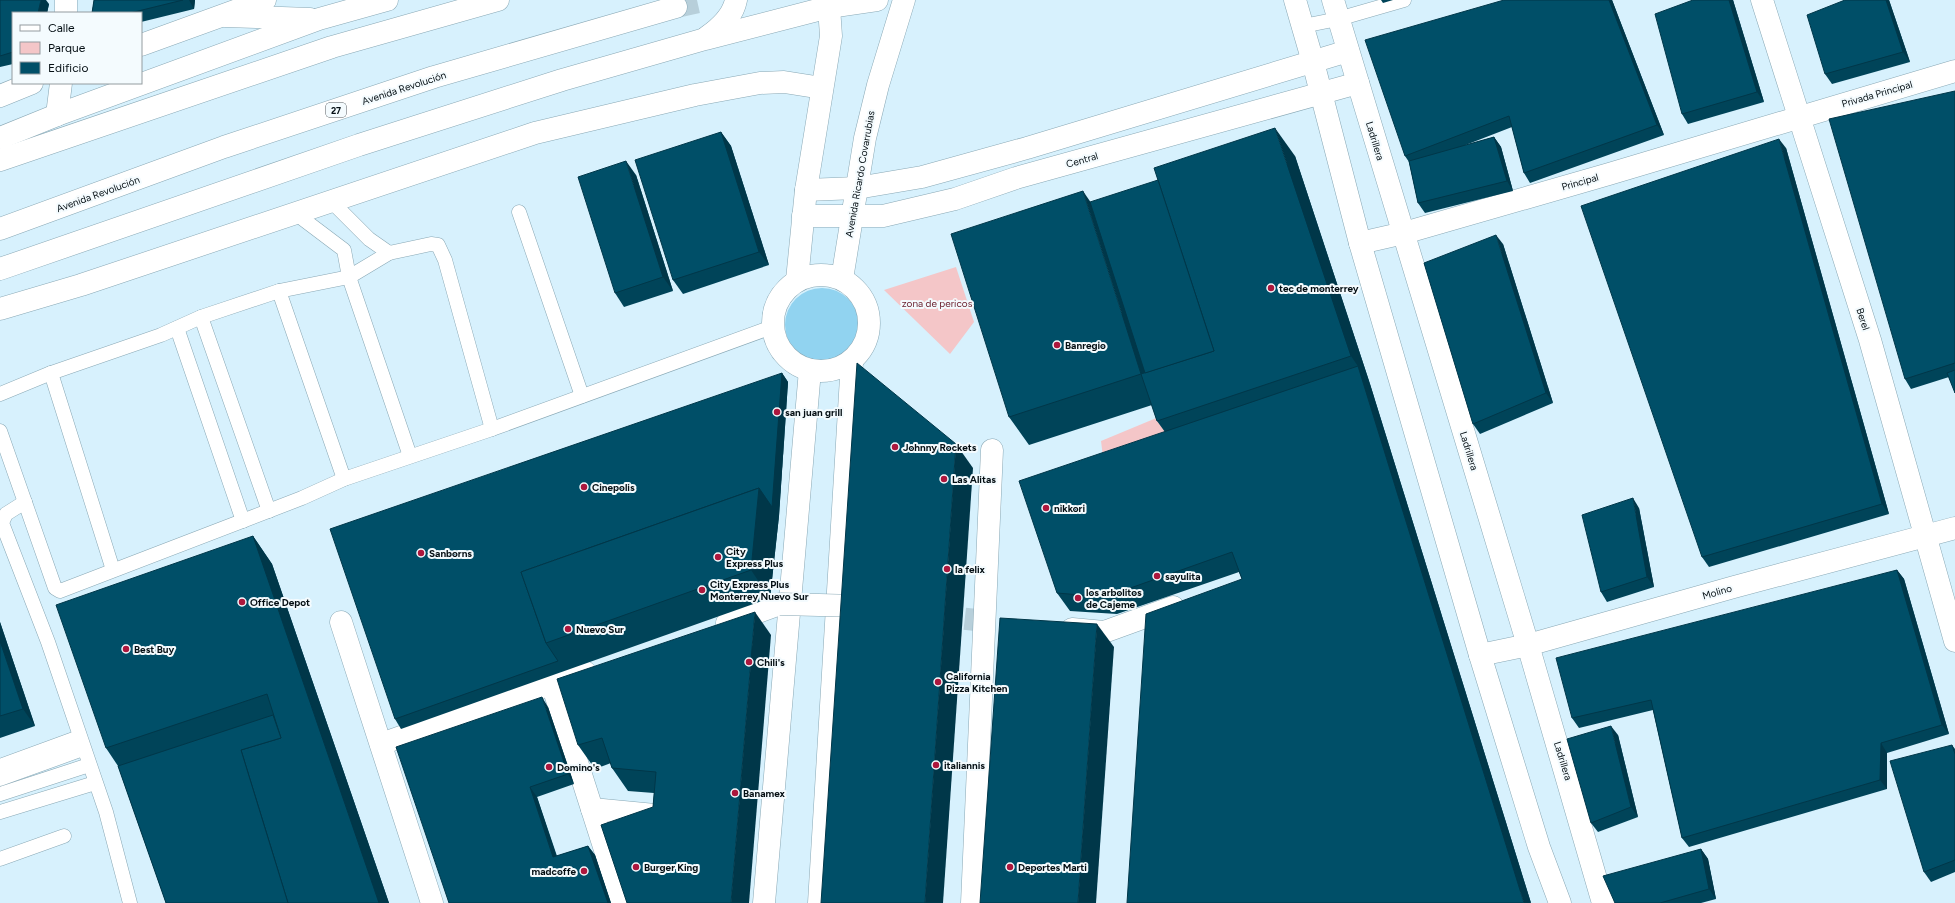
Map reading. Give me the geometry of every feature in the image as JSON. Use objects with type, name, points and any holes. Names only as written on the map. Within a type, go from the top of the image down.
[{"type":"street","points":[[66,0],[66,12]]},
{"type":"street","points":[[142,44],[225,16],[265,0]]},
{"type":"street","points":[[0,138],[57,115],[319,20],[387,0]]},
{"type":"street","points":[[0,160],[332,47],[498,0]]},
{"type":"street","points":[[705,39],[718,30],[728,18],[736,0]]},
{"type":"street","points":[[0,269],[432,121],[562,80],[827,4],[877,0]]},
{"type":"street","name":"Avenida Ricardo Covarrubias","points":[[842,279],[871,110],[904,0]]},
{"type":"street","points":[[1295,0],[1313,62],[1360,243],[1480,655],[1539,847],[1560,903]]},
{"type":"street","name":"Berel","points":[[1762,0],[1870,340],[1955,641]]},
{"type":"street","points":[[797,280],[802,216],[831,36],[827,4]]},
{"type":"street","name":"Avenida Revolución","points":[[0,229],[224,147],[434,77],[676,7]]},
{"type":"street","name":"Ladrillera","points":[[1336,10],[1528,645],[1603,903]]},
{"type":"street","points":[[225,16],[319,20]]},
{"type":"street","points":[[806,190],[857,188],[922,176],[958,167],[1348,51]]},
{"type":"street","name":"Privada Principal","points":[[1798,117],[1955,71]]},
{"type":"street","points":[[0,309],[81,285],[535,133],[695,95],[760,83],[784,82],[822,88]]},
{"type":"street","name":"Central","points":[[802,216],[883,216],[955,199],[1016,178],[1358,83]]},
{"type":"street","points":[[0,96],[30,84]]},
{"type":"street","points":[[57,115],[61,84]]},
{"type":"street","name":"Principal","points":[[1360,243],[1404,233],[1617,172],[1798,117]]},
{"type":"street","points":[[821,275],[842,279],[857,289],[862,295],[868,312],[867,335],[860,351],[852,361],[834,369],[822,371],[810,370],[788,359],[779,351],[773,338],[772,328],[778,301],[786,289],[797,280],[821,275]]},
{"type":"street","points":[[819,903],[852,361]]},
{"type":"street","points":[[764,903],[810,370]]},
{"type":"street","points":[[972,903],[993,622],[992,450]]},
{"type":"street","name":"Molino","points":[[1480,655],[1528,645],[1734,587],[1926,537],[1955,528]]},
{"type":"street","points":[[1056,628],[1104,632],[1190,601]]},
{"type":"street","points":[[707,630],[780,604],[858,606]]},
{"type":"street","points":[[341,622],[432,903]]},
{"type":"street","points":[[381,744],[604,666]]},
{"type":"street","points":[[552,684],[622,903]]},
{"type":"street","points":[[592,809],[671,816]]},
{"type":"lane","points":[[1303,26],[1336,10],[1404,0]]},
{"type":"lane","points":[[331,201],[369,239],[389,253]]},
{"type":"lane","points":[[518,212],[582,396]]},
{"type":"lane","points":[[295,213],[344,250],[349,277],[410,456]]},
{"type":"lane","points":[[0,394],[51,373],[201,318],[279,291],[349,277],[389,253],[431,244],[438,245],[442,252],[492,429]]},
{"type":"lane","points":[[279,291],[344,479]]},
{"type":"lane","points":[[201,318],[269,511]]},
{"type":"lane","points":[[177,328],[243,521]]},
{"type":"lane","points":[[0,431],[55,588],[60,590],[269,511],[344,479],[492,429],[772,328]]},
{"type":"lane","points":[[51,373],[113,570]]},
{"type":"lane","points":[[25,502],[6,514],[2,520],[4,528],[48,642],[89,784],[106,812],[130,903]]},
{"type":"lane","points":[[0,766],[77,745]]},
{"type":"lane","points":[[0,779],[77,745]]},
{"type":"lane","points":[[0,794],[85,766]]},
{"type":"lane","points":[[0,812],[89,784]]},
{"type":"lane","points":[[0,859],[64,836]]},
{"type":"green space","name":"zona de pericos","points":[[956,267],[974,322],[950,354],[884,290]]},
{"type":"green space","points":[[1166,414],[1177,449],[1105,473],[1101,441]]},
{"type":"water","points":[[815,288],[829,288],[843,294],[853,304],[859,318],[859,332],[853,346],[843,356],[829,362],[815,362],[801,356],[791,346],[785,332],[785,318],[791,304],[801,294]]},
{"type":"building","points":[[0,0],[41,0],[38,12],[12,12],[12,52],[0,56]]},
{"type":"building","points":[[94,0],[183,0],[134,12],[92,12]]},
{"type":"building","points":[[1504,0],[1609,0],[1657,125],[1524,173],[1509,116],[1405,156],[1365,40]]},
{"type":"building","points":[[1693,0],[1729,0],[1757,92],[1682,114],[1655,14]]},
{"type":"building","points":[[1845,0],[1886,0],[1903,52],[1825,74],[1807,15]]},
{"type":"building","points":[[1955,91],[1955,363],[1905,379],[1829,119]]},
{"type":"building","name":"tec de monterrey","points":[[1275,128],[1351,356],[1157,421],[1141,374],[1214,351],[1154,168]]},
{"type":"building","points":[[721,132],[759,252],[673,280],[635,160]]},
{"type":"building","points":[[1494,137],[1507,181],[1418,203],[1409,161]]},
{"type":"building","points":[[1779,139],[1882,504],[1702,557],[1581,206]]},
{"type":"building","points":[[626,161],[663,277],[615,293],[578,177]]},
{"type":"building","points":[[1158,180],[1214,351],[1145,373],[1090,202]]},
{"type":"building","points":[[1083,191],[1141,374],[1009,417],[951,234]]},
{"type":"building","points":[[1496,235],[1546,393],[1473,424],[1424,263]]},
{"type":"building","points":[[857,363],[956,444],[925,903],[821,903]]},
{"type":"building","points":[[1358,366],[1524,903],[1127,903],[1146,614],[1242,579],[1232,552],[1105,597],[1057,593],[1019,481]]},
{"type":"building","points":[[1955,370],[1955,393],[1947,373]]},
{"type":"building","points":[[782,373],[772,507],[759,488],[521,572],[546,643],[558,661],[395,719],[330,529]]},
{"type":"building","points":[[759,488],[751,570],[546,643],[521,572]]},
{"type":"building","points":[[1633,498],[1647,577],[1601,592],[1582,515]]},
{"type":"building","points":[[253,536],[379,903],[288,903],[241,750],[281,738],[267,694],[106,748],[56,605]]},
{"type":"building","points":[[1897,570],[1942,725],[1881,743],[1880,780],[1682,838],[1651,700],[1572,718],[1556,658]]},
{"type":"building","points":[[755,612],[731,903],[627,903],[601,825],[653,807],[656,772],[612,768],[602,738],[578,745],[557,679]]},
{"type":"building","points":[[1000,618],[1097,624],[1078,903],[980,903]]},
{"type":"building","points":[[0,641],[23,709],[0,716]]},
{"type":"building","points":[[542,697],[568,774],[530,787],[553,857],[588,846],[608,903],[449,903],[396,747]]},
{"type":"building","points":[[273,715],[281,738],[241,750],[288,903],[166,903],[118,766]]},
{"type":"building","points":[[1611,726],[1631,807],[1591,823],[1567,739]]},
{"type":"building","points":[[1952,745],[1955,754],[1955,860],[1924,872],[1890,761]]},
{"type":"building","points":[[1701,849],[1709,889],[1660,903],[1615,903],[1603,876]]},
{"type":"tunnel","points":[[676,7],[707,0]]},
{"type":"tunnel","points":[[932,615],[985,621]]},
{"type":"place","name":"tec de monterrey","points":[[1271,288]]},
{"type":"place","name":"Banregio","points":[[1057,345]]},
{"type":"place","name":"san juan grill","points":[[777,412]]},
{"type":"place","name":"Johnny Rockets","points":[[895,447]]},
{"type":"place","name":"Las Alitas","points":[[944,479]]},
{"type":"place","name":"Cinepolis","points":[[584,487]]},
{"type":"place","name":"nikkori","points":[[1046,508]]},
{"type":"place","name":"Sanborns","points":[[421,553]]},
{"type":"place","name":"City Express Plus","points":[[718,557]]},
{"type":"place","name":"la felix","points":[[947,569]]},
{"type":"place","name":"sayulita","points":[[1157,576]]},
{"type":"place","name":"City Express Plus Monterrey Nuevo Sur","points":[[702,590]]},
{"type":"place","name":"los arbolitos de Cajeme","points":[[1078,598]]},
{"type":"place","name":"Office Depot","points":[[242,602]]},
{"type":"place","name":"Nuevo Sur","points":[[568,629]]},
{"type":"place","name":"Best Buy","points":[[126,649]]},
{"type":"place","name":"Chili's","points":[[749,662]]},
{"type":"place","name":"California Pizza Kitchen","points":[[938,682]]},
{"type":"place","name":"italiannis","points":[[936,765]]},
{"type":"place","name":"Domino's","points":[[549,767]]},
{"type":"place","name":"Banamex","points":[[735,793]]},
{"type":"place","name":"Burger King","points":[[636,867]]},
{"type":"place","name":"Deportes Marti","points":[[1010,867]]},
{"type":"place","name":"madcoffe","points":[[584,871]]}]
